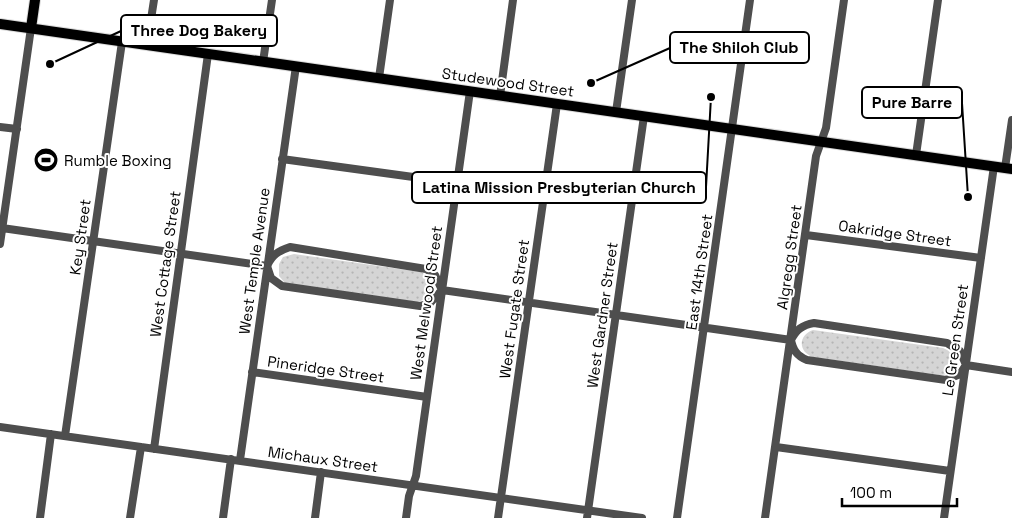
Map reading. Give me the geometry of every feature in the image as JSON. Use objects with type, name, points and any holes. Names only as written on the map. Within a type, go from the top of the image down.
[{"type":"main road","points":[[31,28],[35,0]]},
{"type":"main road","name":"Studewood Street","points":[[0,24],[1008,168]]},
{"type":"street","points":[[147,45],[154,0]]},
{"type":"street","points":[[263,62],[272,0]]},
{"type":"street","points":[[379,78],[390,0]]},
{"type":"street","points":[[500,96],[513,0]]},
{"type":"street","points":[[616,112],[632,0]]},
{"type":"street","name":"East 14th Street","points":[[677,518],[750,0]]},
{"type":"street","name":"Algregg Street","points":[[765,518],[816,156],[826,128],[844,0]]},
{"type":"street","points":[[916,155],[938,0]]},
{"type":"street","points":[[0,244],[31,28]]},
{"type":"street","name":"Key Street","points":[[65,436],[122,42]]},
{"type":"street","name":"West Cottage Street","points":[[154,448],[208,54]]},
{"type":"street","name":"West Temple Avenue","points":[[223,518],[252,372],[296,66]]},
{"type":"street","name":"West Melwood Street","points":[[406,518],[427,397],[470,91]]},
{"type":"street","name":"West Fugate Street","points":[[498,518],[557,104]]},
{"type":"street","name":"West Gardner Street","points":[[588,514],[644,116]]},
{"type":"street","points":[[1008,168],[1012,120]]},
{"type":"street","points":[[0,127],[17,129]]},
{"type":"street","points":[[282,158],[457,183]]},
{"type":"street","name":"Le Green Street","points":[[944,518],[994,166]]},
{"type":"street","points":[[2,228],[268,266]]},
{"type":"street","name":"Oakridge Street","points":[[806,235],[981,258]]},
{"type":"street","points":[[290,248],[426,269],[435,275],[442,290],[430,302],[420,306],[282,286],[271,278],[268,266],[271,258],[276,253],[290,248]]},
{"type":"street","points":[[442,290],[529,304],[791,340]]},
{"type":"street","points":[[814,323],[947,343],[960,351],[966,365],[960,374],[951,379],[932,378],[807,360],[794,351],[791,340],[802,326],[814,323]]},
{"type":"street","points":[[966,365],[1012,372]]},
{"type":"street","name":"Pineridge Street","points":[[252,372],[427,397]]},
{"type":"street","name":"Michaux Street","points":[[0,427],[501,498],[588,514],[642,518]]},
{"type":"street","points":[[40,518],[51,434]]},
{"type":"street","points":[[130,518],[141,447]]},
{"type":"street","points":[[776,448],[950,472]]},
{"type":"street","points":[[315,518],[321,472]]},
{"type":"shaded area","points":[[294,254],[421,272],[429,280],[431,289],[426,297],[417,302],[285,283],[279,276],[279,264],[283,257]]},
{"type":"shaded area","points":[[813,330],[943,348],[954,359],[953,368],[950,372],[939,375],[813,357],[808,355],[802,348],[802,339],[808,332]]},
{"type":"place","name":"Three Dog Bakery","points":[[50,64]]},
{"type":"place","name":"The Shiloh Club","points":[[591,83]]},
{"type":"place","name":"Latina Mission Presbyterian Church","points":[[711,97]]},
{"type":"place","name":"Rumble Boxing","points":[[46,160]]},
{"type":"place","name":"Pure Barre","points":[[968,197]]}]
